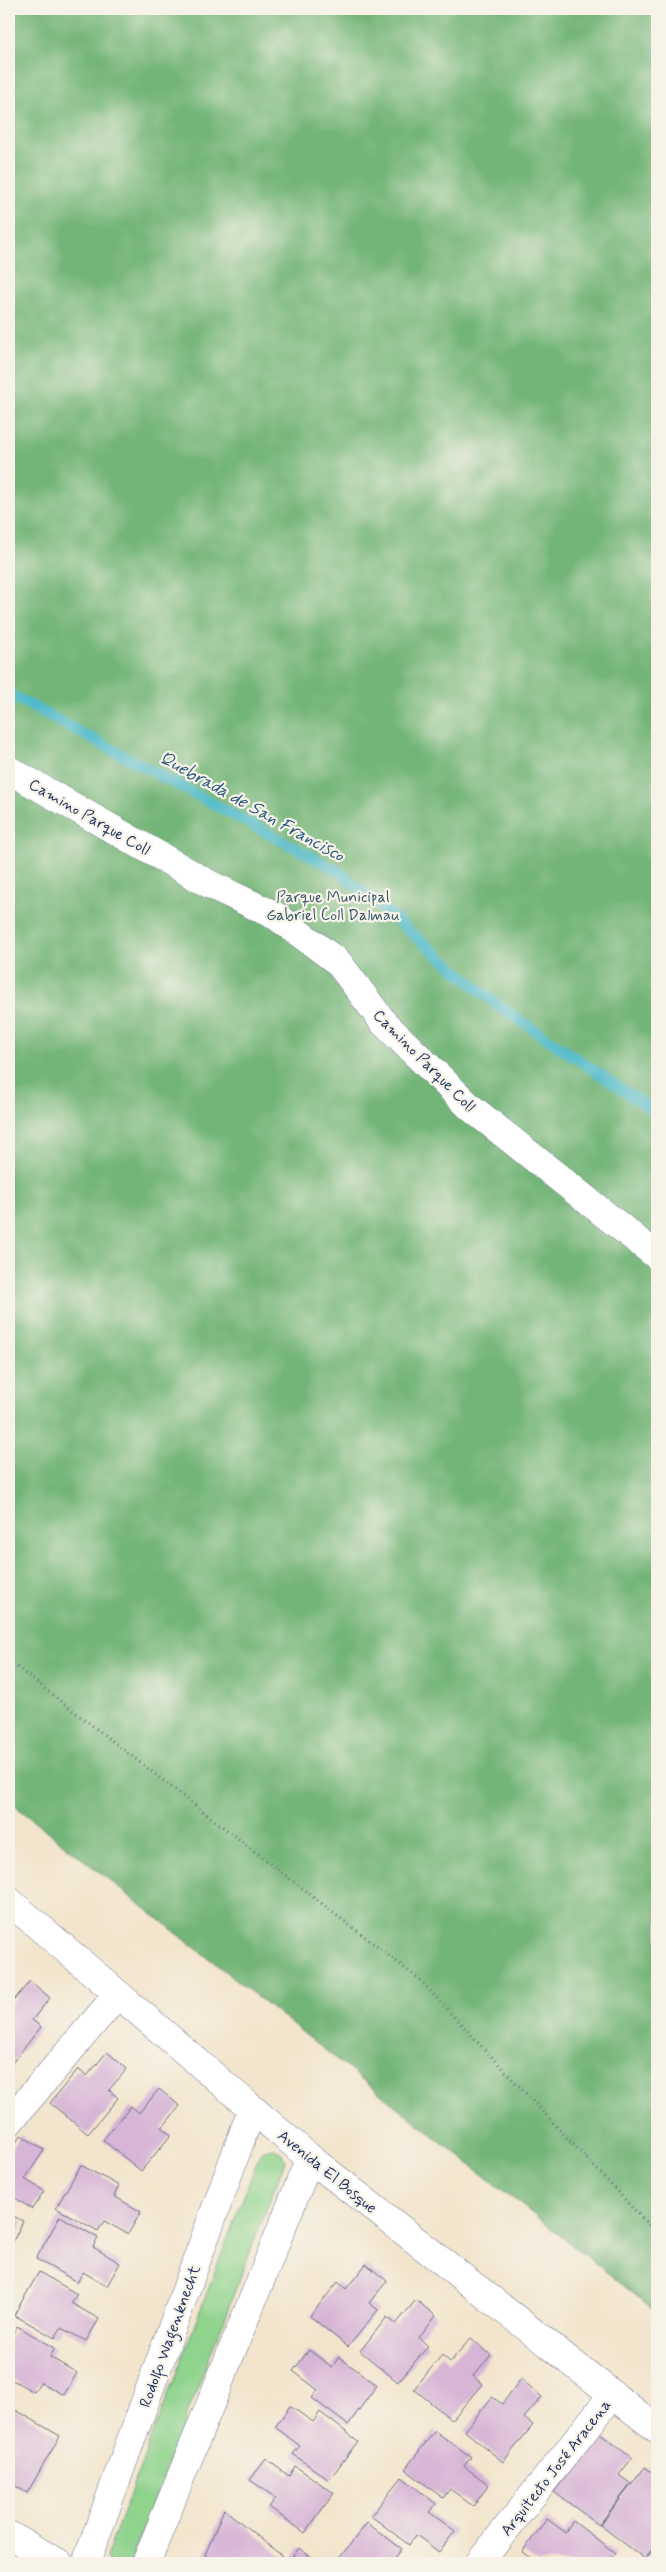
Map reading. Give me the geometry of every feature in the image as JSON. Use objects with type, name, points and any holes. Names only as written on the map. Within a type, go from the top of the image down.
[{"type":"street","name":"Camino Parque Coll","points":[[9,770],[209,884],[276,916],[338,962],[384,1023],[470,1107],[657,1256]]},
{"type":"street","name":"Avenida El Bosque","points":[[9,1901],[310,2158],[657,2429]]},
{"type":"street","points":[[9,2122],[118,1994]]},
{"type":"street","name":"Rodolfo Wagenknecht","points":[[86,2563],[252,2109]]},
{"type":"street","points":[[146,2563],[310,2158]]},
{"type":"street","name":"Arquitecto José Aracena","points":[[479,2563],[613,2394]]},
{"type":"street","points":[[9,2535],[58,2563]]},
{"type":"path","points":[[9,1661],[419,1979],[657,2234]]},
{"type":"green space","name":"Parque Municipal Gabriel Coll Dalmau","points":[[9,9],[657,9],[657,2312],[9,1801]]},
{"type":"green space","points":[[272,2148],[282,2153],[285,2161],[130,2563],[107,2563],[106,2557],[261,2151]]},
{"type":"building","points":[[30,1981],[50,1998],[32,2020],[41,2027],[12,2063],[9,2061],[9,2006]]},
{"type":"building","points":[[107,2052],[127,2069],[109,2090],[118,2098],[88,2134],[50,2103],[78,2069],[87,2076]]},
{"type":"building","points":[[159,2089],[180,2106],[162,2128],[171,2135],[141,2171],[103,2140],[131,2106],[139,2113]]},
{"type":"building","points":[[21,2135],[44,2150],[25,2179],[44,2191],[32,2209],[9,2194],[9,2153]]},
{"type":"building","points":[[81,2165],[119,2186],[114,2196],[141,2212],[128,2234],[104,2221],[98,2231],[56,2208]]},
{"type":"building","points":[[9,2214],[23,2221],[9,2250]]},
{"type":"building","points":[[60,2216],[98,2238],[93,2247],[120,2263],[107,2286],[83,2272],[77,2282],[36,2259]]},
{"type":"building","points":[[366,2264],[387,2281],[369,2303],[378,2310],[348,2347],[310,2316],[338,2282],[346,2289]]},
{"type":"building","points":[[39,2272],[77,2294],[71,2303],[99,2319],[86,2341],[61,2328],[55,2338],[14,2315]]},
{"type":"building","points":[[416,2300],[436,2316],[419,2338],[428,2346],[398,2382],[360,2351],[387,2317],[396,2324]]},
{"type":"building","points":[[17,2326],[55,2348],[50,2357],[77,2373],[64,2395],[40,2382],[34,2392],[9,2378],[9,2341]]},
{"type":"building","points":[[471,2338],[491,2355],[473,2376],[482,2384],[452,2420],[414,2389],[442,2355],[450,2362]]},
{"type":"building","points":[[309,2350],[332,2367],[339,2357],[377,2385],[348,2425],[312,2398],[318,2390],[293,2371]]},
{"type":"building","points":[[521,2379],[542,2397],[524,2418],[533,2425],[503,2462],[465,2431],[492,2397],[502,2404]]},
{"type":"building","points":[[9,2406],[60,2436],[27,2493],[9,2482]]},
{"type":"building","points":[[290,2406],[313,2422],[320,2412],[358,2441],[329,2480],[293,2454],[300,2446],[275,2427]]},
{"type":"building","points":[[435,2431],[471,2457],[464,2466],[489,2485],[473,2506],[450,2489],[443,2498],[405,2469]]},
{"type":"building","points":[[599,2433],[632,2458],[619,2475],[631,2484],[599,2525],[554,2492]]},
{"type":"building","points":[[266,2459],[289,2476],[295,2466],[334,2493],[305,2533],[269,2507],[276,2498],[250,2480]]},
{"type":"building","points":[[645,2467],[657,2476],[657,2542],[645,2559],[600,2525]]},
{"type":"building","points":[[402,2477],[436,2504],[429,2512],[455,2531],[439,2552],[416,2535],[409,2545],[371,2516]]},
{"type":"building","points":[[224,2509],[282,2556],[276,2563],[215,2563],[205,2555]]},
{"type":"building","points":[[547,2519],[565,2532],[573,2521],[615,2553],[607,2563],[537,2563],[522,2552]]},
{"type":"building","points":[[367,2523],[402,2549],[395,2558],[402,2563],[340,2563],[337,2561]]},
{"type":"building","points":[[657,2544],[657,2563],[651,2563],[646,2559]]},
{"type":"building","points":[[299,2548],[319,2563],[288,2563]]},
{"type":"waterway","name":"Quebrada de San Francisco","points":[[9,694],[338,871],[496,1004],[657,1113]]}]
